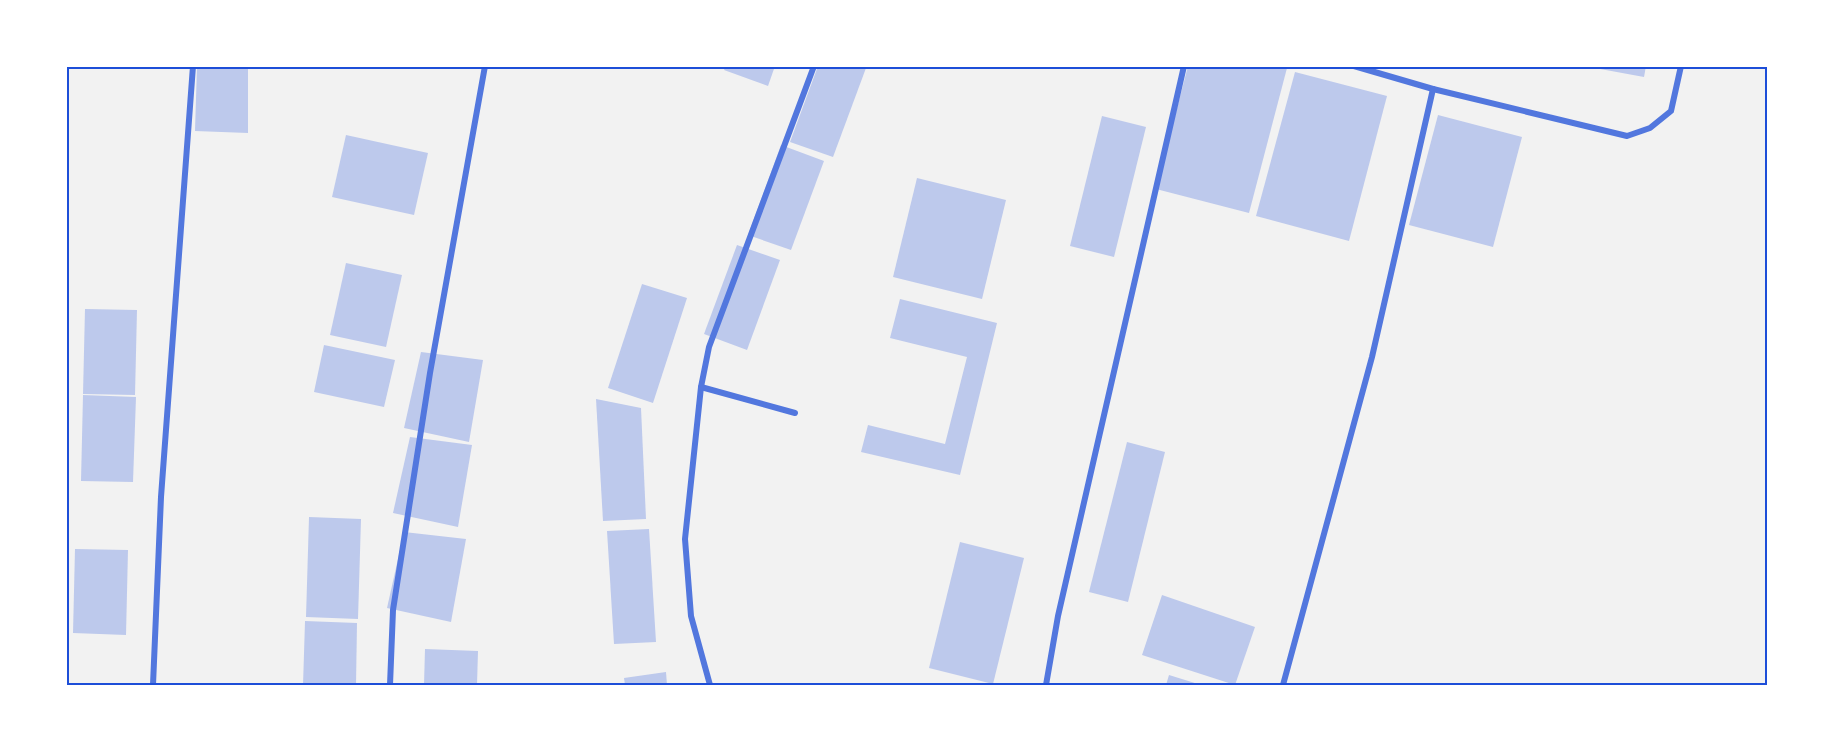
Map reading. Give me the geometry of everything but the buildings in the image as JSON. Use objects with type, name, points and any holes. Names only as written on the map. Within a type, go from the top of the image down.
[{"type":"street","points":[[153,685],[161,497],[193,66]]},
{"type":"street","points":[[390,685],[394,598],[430,373],[484,66]]},
{"type":"street","points":[[710,685],[691,616],[685,539],[701,387],[709,347],[814,66]]},
{"type":"street","points":[[1046,685],[1058,616],[1184,66]]},
{"type":"street","points":[[1354,66],[1433,89],[1628,136],[1650,128],[1671,111],[1681,66]]},
{"type":"street","points":[[1283,685],[1372,357],[1433,89]]},
{"type":"street","points":[[701,387],[795,413]]}]
